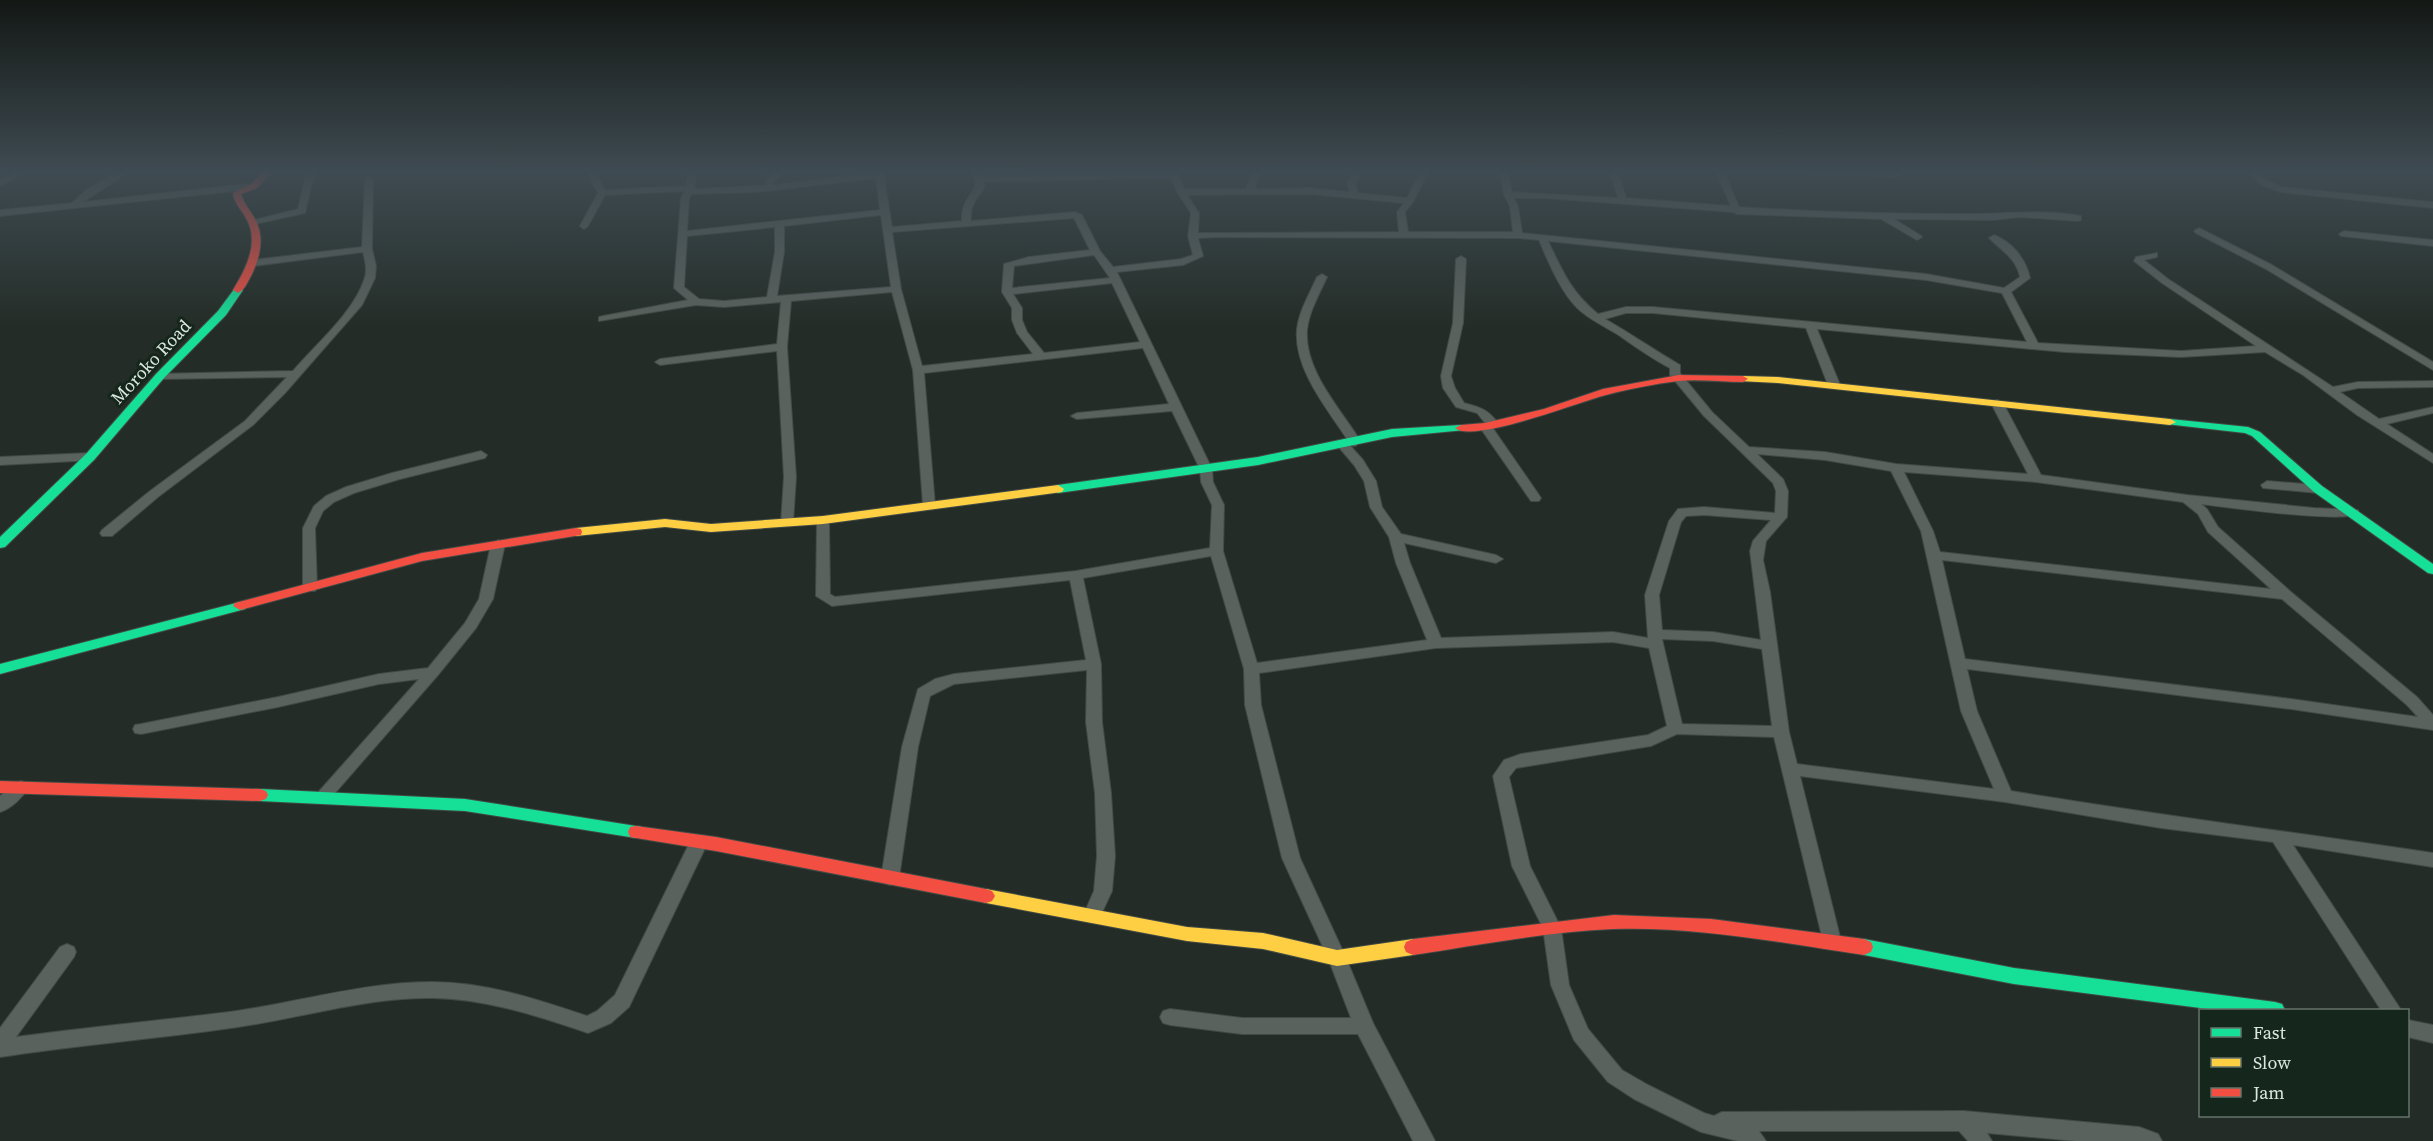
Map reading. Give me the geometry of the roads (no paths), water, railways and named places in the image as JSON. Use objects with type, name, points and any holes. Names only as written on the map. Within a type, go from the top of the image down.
[{"type":"street","name":"Moroko Road","points":[[0,544],[90,457],[160,376],[222,313],[253,263],[256,248],[254,223]]},
{"type":"street","points":[[107,533],[154,494],[249,423],[358,303],[369,278],[371,266],[367,249],[368,223]]},
{"type":"street","points":[[684,223],[679,288],[696,302]]},
{"type":"street","points":[[683,234],[768,223]]},
{"type":"street","points":[[772,299],[782,246],[778,223]]},
{"type":"street","points":[[885,223],[896,289],[918,370],[929,505]]},
{"type":"street","points":[[887,232],[909,228],[976,223]]},
{"type":"street","points":[[1082,223],[1148,344],[1175,407],[1206,469],[1207,482],[1218,505],[1216,551],[1234,620],[1251,669],[1253,705],[1291,858],[1337,958],[1364,1026],[1424,1141]]},
{"type":"street","points":[[1007,292],[1191,260],[1198,256],[1193,236],[1194,223]]},
{"type":"street","points":[[1403,223],[1404,234]]},
{"type":"street","points":[[1515,223],[1518,236]]},
{"type":"street","points":[[1894,223],[1917,237]]},
{"type":"street","points":[[2199,231],[2269,267],[2433,367]]},
{"type":"street","points":[[1193,236],[1220,234],[1518,236],[1667,249],[1738,259],[1926,277],[2006,291],[2023,281],[2024,266],[2013,253],[1994,238]]},
{"type":"street","points":[[2344,234],[2433,243]]},
{"type":"street","points":[[1543,239],[1558,274],[1576,301],[1596,318],[1676,367],[1674,373],[1708,414],[1779,482],[1782,491],[1781,517],[1764,532],[1756,548],[1756,566],[1764,591],[1764,608],[1781,732],[1792,769],[1832,941]]},
{"type":"street","points":[[253,263],[367,249]]},
{"type":"street","points":[[1041,355],[1022,333],[1017,320],[1017,308],[1007,292],[1007,273],[1012,263],[1096,252]]},
{"type":"street","points":[[2154,255],[2139,259],[2139,261],[2267,350],[2307,373],[2330,391],[2433,459]]},
{"type":"street","points":[[1461,259],[1458,323],[1446,376],[1449,388],[1460,405],[1481,411],[1535,498]]},
{"type":"street","points":[[1322,277],[1302,328],[1301,346],[1370,481],[1376,507],[1396,537],[1403,563],[1436,643]]},
{"type":"street","points":[[603,318],[696,302],[724,304],[896,289]]},
{"type":"street","points":[[2006,291],[2034,345]]},
{"type":"street","points":[[786,299],[782,347],[790,477],[787,523]]},
{"type":"street","points":[[1596,318],[1626,310],[1653,310],[2034,345],[2181,354],[2267,350]]},
{"type":"street","points":[[1810,324],[1834,385]]},
{"type":"street","points":[[918,370],[1148,344]]},
{"type":"street","points":[[660,362],[782,347]]},
{"type":"street","points":[[160,376],[294,374]]},
{"type":"street","points":[[0,669],[310,588],[359,572],[424,557],[498,544],[578,532],[665,523],[711,528],[824,520],[1206,469],[1423,429],[1489,425],[1547,412],[1603,392],[1679,378],[1778,380],[1834,385],[2248,430],[2256,434],[2318,489],[2433,570]]},
{"type":"street","points":[[2330,391],[2358,385],[2433,384]]},
{"type":"street","points":[[1997,403],[2036,478]]},
{"type":"street","points":[[1077,416],[1175,407]]},
{"type":"street","points":[[2378,423],[2433,410]]},
{"type":"street","points":[[1744,450],[1825,456],[1896,468],[2036,478],[2187,499],[2314,512],[2353,513]]},
{"type":"street","points":[[310,588],[309,528],[318,509],[330,499],[350,490],[396,476],[481,455]]},
{"type":"street","points":[[0,461],[90,457]]},
{"type":"street","points":[[1896,468],[1927,531],[1969,711],[2006,796]]},
{"type":"street","points":[[2267,485],[2318,489]]},
{"type":"street","points":[[2187,499],[2202,512],[2213,529],[2286,595],[2412,701],[2433,725]]},
{"type":"street","points":[[1675,729],[1655,640],[1652,595],[1675,521],[1682,512],[1704,511],[1781,517]]},
{"type":"street","points":[[824,520],[823,596],[832,602],[1076,574],[1216,551]]},
{"type":"street","points":[[1396,537],[1496,559]]},
{"type":"street","points":[[322,796],[433,672],[471,625],[486,599],[498,544]]},
{"type":"street","points":[[1934,555],[2286,595]]},
{"type":"street","points":[[1076,574],[1094,664],[1094,722],[1103,793],[1106,856],[1103,891],[1092,916]]},
{"type":"street","points":[[1251,669],[1436,643],[1613,637],[1655,640],[1690,633],[1724,636],[1769,646]]},
{"type":"street","points":[[1959,663],[2291,704],[2433,725]]},
{"type":"street","points":[[890,878],[910,747],[923,693],[940,683],[954,679],[1094,664]]},
{"type":"street","points":[[141,729],[379,679],[433,672]]},
{"type":"street","points":[[1755,1141],[1742,1132],[1701,1122],[1632,1087],[1615,1076],[1596,1056],[1581,1034],[1560,985],[1552,928],[1521,866],[1501,776],[1504,769],[1521,760],[1651,740],[1675,729],[1781,732]]},
{"type":"street","points":[[1792,769],[2006,796],[2161,822],[2278,836],[2433,860]]},
{"type":"street","points":[[0,787],[322,796],[465,806],[699,842],[1187,934],[1263,941],[1337,958],[1552,928],[1614,922],[1711,926],[1832,941],[2014,976],[2260,1009]]},
{"type":"street","points":[[0,806],[21,787]]},
{"type":"street","points":[[2278,836],[2390,1009]]},
{"type":"street","points":[[0,1046],[237,1019],[411,991],[470,993],[548,1011],[588,1025],[604,1017],[622,1001],[699,842]]},
{"type":"street","points":[[0,1046],[67,952]]},
{"type":"street","points":[[1170,1017],[1242,1026],[1364,1026]]},
{"type":"street","points":[[2409,1029],[2433,1034]]},
{"type":"street","points":[[1701,1122],[1964,1121],[2139,1137],[2151,1141]]},
{"type":"street","points":[[1964,1121],[1981,1141]]}]
